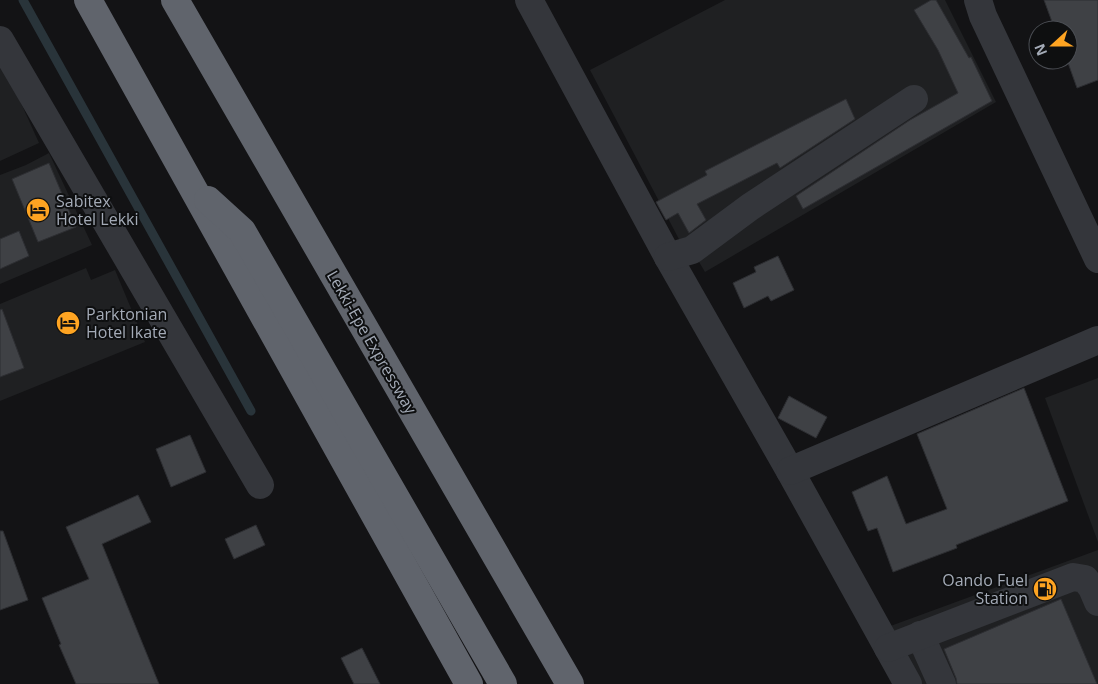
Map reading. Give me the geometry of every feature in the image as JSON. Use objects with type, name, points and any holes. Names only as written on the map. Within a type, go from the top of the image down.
[{"type":"highway","points":[[88,0],[469,684]]},
{"type":"highway","name":"Lekki-Epe Expressway","points":[[175,0],[570,684]]},
{"type":"highway","points":[[190,183],[242,231],[503,684]]},
{"type":"street","points":[[529,0],[668,257],[908,684]]},
{"type":"street","points":[[978,0],[983,16],[1098,259]]},
{"type":"street","points":[[0,40],[260,485]]},
{"type":"street","points":[[668,257],[692,250],[750,207],[914,99]]},
{"type":"street","points":[[790,471],[1098,340]]},
{"type":"street","points":[[888,648],[1073,577],[1085,579],[1092,588],[1098,602]]},
{"type":"street","points":[[920,635],[942,684]]},
{"type":"shaded area","points":[[725,0],[945,0],[996,102],[705,272],[692,250],[681,243],[590,70]]},
{"type":"shaded area","points":[[2,61],[39,143],[0,161],[0,62]]},
{"type":"shaded area","name":"Sabitex Hotel Lekki","points":[[49,153],[92,245],[0,284],[0,175],[26,165]]},
{"type":"shaded area","name":"Parktonian Hotel Ikate","points":[[86,268],[91,280],[115,270],[145,342],[0,401],[0,304]]},
{"type":"shaded area","points":[[1098,378],[1098,542],[1045,398]]},
{"type":"shaded area","name":"Oando Fuel Station","points":[[1098,550],[1098,684],[915,684],[885,628]]},
{"type":"building","points":[[931,0],[936,0],[969,58],[971,57],[992,101],[803,209],[796,196],[910,120],[958,93],[938,50],[914,10]]},
{"type":"building","points":[[1044,0],[1098,0],[1098,80],[1077,88],[1071,70],[1078,70],[1078,20],[1051,20]]},
{"type":"building","points":[[846,99],[855,119],[780,168],[777,163],[697,204],[706,220],[689,233],[678,213],[666,220],[656,202],[707,175],[705,171]]},
{"type":"building","points":[[49,163],[76,227],[38,242],[12,179]]},
{"type":"building","points":[[19,231],[29,256],[0,269],[0,239]]},
{"type":"building","points":[[778,256],[794,290],[771,301],[768,296],[744,308],[733,283],[756,272],[754,267]]},
{"type":"building","points":[[2,309],[24,368],[0,377],[0,310]]},
{"type":"building","points":[[1024,388],[1068,501],[956,545],[957,548],[893,572],[877,528],[868,531],[852,492],[887,476],[906,524],[947,509],[917,434]]},
{"type":"building","points":[[789,396],[827,417],[816,438],[778,418]]},
{"type":"building","points":[[190,435],[206,472],[171,487],[156,449]]},
{"type":"building","points":[[138,495],[151,522],[102,544],[159,684],[76,684],[42,598],[89,579],[66,527]]},
{"type":"building","points":[[256,525],[265,545],[234,559],[225,539]]},
{"type":"building","points":[[0,531],[3,531],[28,600],[0,610]]},
{"type":"building","points":[[1061,599],[1097,684],[957,684],[944,649]]},
{"type":"building","points":[[362,648],[380,684],[354,684],[341,658]]},
{"type":"waterway","points":[[23,0],[251,411]]},
{"type":"place","name":"Sabitex Hotel Lekki","points":[[38,210]]},
{"type":"place","name":"Parktonian Hotel Ikate","points":[[68,323]]},
{"type":"place","name":"Oando Fuel Station","points":[[1045,589]]}]
